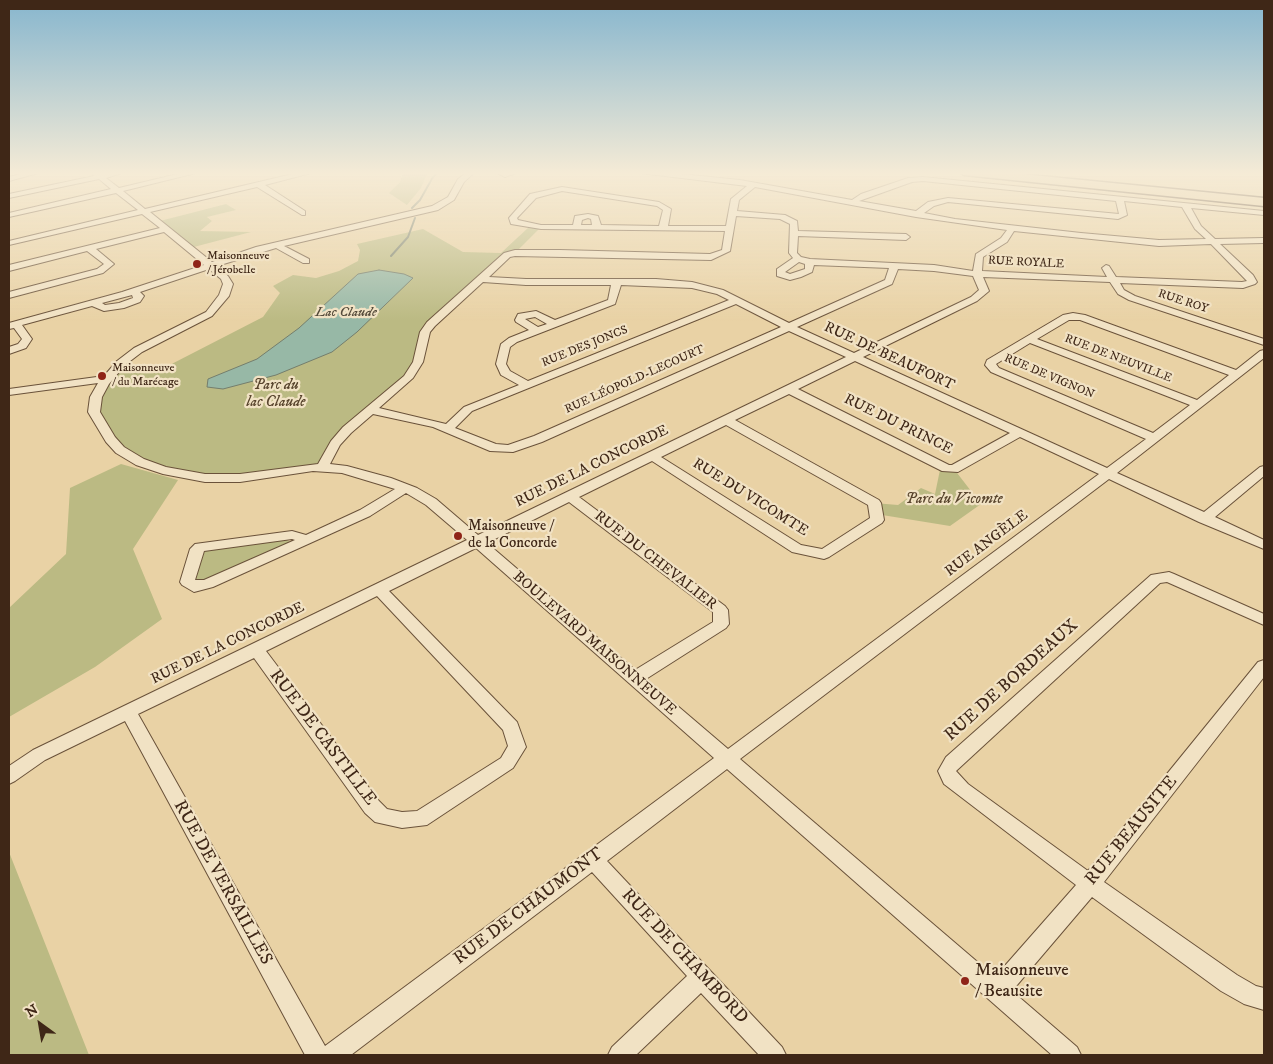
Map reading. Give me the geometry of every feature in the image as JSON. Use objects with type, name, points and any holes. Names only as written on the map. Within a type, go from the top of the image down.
[{"type":"street","points":[[9,243],[102,222]]},
{"type":"street","name":"BOULEVARD MAISONNEUVE","points":[[156,222],[225,278],[228,284],[227,291],[216,307],[198,322],[138,350],[121,363],[104,384],[96,397],[93,407],[96,419],[120,450],[148,465],[184,476],[223,479],[322,467],[355,472],[404,488],[431,502],[1069,1055]]},
{"type":"street","points":[[12,325],[93,303],[104,308],[122,306],[139,298],[134,291],[210,265],[276,245],[376,222]]},
{"type":"street","points":[[514,222],[530,226],[577,227],[578,222]]},
{"type":"street","points":[[596,222],[597,227],[730,229]]},
{"type":"street","points":[[663,228],[664,222]]},
{"type":"street","points":[[322,467],[335,444],[347,430],[408,378],[418,362],[425,332],[431,324],[483,279],[507,255],[515,253],[649,254],[711,257],[726,251],[731,222]]},
{"type":"street","points":[[791,222],[794,223],[793,254],[798,259],[780,271],[780,274],[790,277],[798,275],[809,270],[810,262]]},
{"type":"street","points":[[965,222],[1146,242],[1264,240]]},
{"type":"street","name":"RUE ROYALE","points":[[798,259],[810,262],[934,268],[977,274],[1244,285],[1252,282],[1250,277],[1194,222]]},
{"type":"street","name":"RUE DE LA CONCORDE","points":[[9,776],[39,755],[980,295],[984,291],[977,274],[979,256],[1004,240],[1012,228]]},
{"type":"street","points":[[9,268],[165,229]]},
{"type":"street","points":[[794,233],[906,237]]},
{"type":"street","points":[[276,245],[306,262]]},
{"type":"street","points":[[9,294],[100,271],[110,264],[90,248]]},
{"type":"street","name":"RUE LÉOPOLD-LECOURT","points":[[370,410],[448,428],[494,448],[504,450],[515,448],[889,282],[894,266]]},
{"type":"street","name":"RUE ROY","points":[[1106,268],[1121,292],[1132,298],[1264,342]]},
{"type":"street","name":"RUE DE BEAUFORT","points":[[483,279],[548,282],[617,281],[692,285],[706,288],[737,300],[789,327],[1264,545]]},
{"type":"street","points":[[526,384],[505,373],[501,364],[505,346],[537,331],[612,302],[617,281]]},
{"type":"street","name":"RUE DES JONCS","points":[[448,428],[468,409],[737,300]]},
{"type":"street","points":[[537,331],[520,320],[521,316],[536,314],[555,324]]},
{"type":"street","name":"RUE DE VIGNON","points":[[1154,438],[995,370],[990,366],[991,362],[1066,317],[1082,317],[1238,374]]},
{"type":"street","points":[[9,351],[22,346],[27,339],[12,325]]},
{"type":"street","name":"RUE DE NEUVILLE","points":[[1029,339],[1198,404]]},
{"type":"street","name":"RUE ANGÈLE","points":[[727,759],[1108,474],[1264,353]]},
{"type":"street","points":[[9,392],[37,388],[104,384]]},
{"type":"street","name":"RUE DU PRINCE","points":[[789,389],[946,468],[954,469],[1020,433]]},
{"type":"street","name":"RUE DU VICOMTE","points":[[652,456],[797,549],[824,554],[877,520],[874,503],[726,420]]},
{"type":"street","points":[[1204,519],[1264,470]]},
{"type":"street","points":[[305,541],[299,536],[292,534],[200,546],[197,549],[187,584],[194,587],[208,584],[366,514],[404,488]]},
{"type":"street","name":"RUE DU CHEVALIER","points":[[569,496],[720,610],[722,624],[633,679]]},
{"type":"street","name":"RUE DE BORDEAUX","points":[[1264,620],[1169,577],[1156,578],[948,767],[948,775],[961,789],[1090,884],[1229,983],[1252,996],[1264,999]]},
{"type":"street","name":"RUE DE CASTILLE","points":[[256,649],[372,806],[382,816],[402,820],[420,819],[507,764],[516,746],[511,727],[379,589]]},
{"type":"street","name":"RUE BEAUSITE","points":[[996,993],[1090,884],[1264,666]]},
{"type":"street","name":"RUE DE VERSAILLES","points":[[128,711],[317,1055]]},
{"type":"street","name":"RUE DE CHAUMONT","points":[[332,1055],[727,759]]},
{"type":"street","name":"RUE DE CHAMBORD","points":[[593,860],[774,1055]]},
{"type":"street","points":[[620,1055],[702,977]]},
{"type":"green space","points":[[156,222],[211,222],[200,231],[251,232],[190,248]]},
{"type":"green space","name":"Parc du lac Claude","points":[[530,226],[541,227],[515,253],[431,324],[408,378],[347,430],[322,467],[233,479],[163,470],[115,445],[94,401],[113,371],[158,371],[263,317],[280,293],[273,286],[293,275],[316,278],[339,271],[358,261],[360,250],[357,244],[423,229],[463,252],[501,253]]},
{"type":"green space","points":[[121,464],[178,480],[133,549],[162,619],[95,667],[9,717],[9,608],[66,554],[70,488]]},
{"type":"green space","name":"Parc du Vicomte","points":[[941,465],[954,469],[981,504],[950,526],[876,514],[874,503],[898,505],[921,488],[935,494]]},
{"type":"green space","points":[[287,540],[290,542],[205,580],[195,580],[205,550],[212,547]]},
{"type":"green space","points":[[9,852],[89,1055],[9,1055]]},
{"type":"water","name":"Lac Claude","points":[[379,270],[404,274],[413,278],[357,332],[332,352],[276,375],[223,389],[207,387],[208,379],[257,359],[299,328],[358,274]]},
{"type":"waterway","points":[[391,256],[408,237],[414,222]]},
{"type":"place","name":"Maisonneuve / Jérobelle","points":[[197,264]]},
{"type":"place","name":"Maisonneuve / du Marécage","points":[[102,376]]},
{"type":"place","name":"Maisonneuve / de la Concorde","points":[[458,536]]},
{"type":"place","name":"Maisonneuve / Beausite","points":[[965,981]]}]
